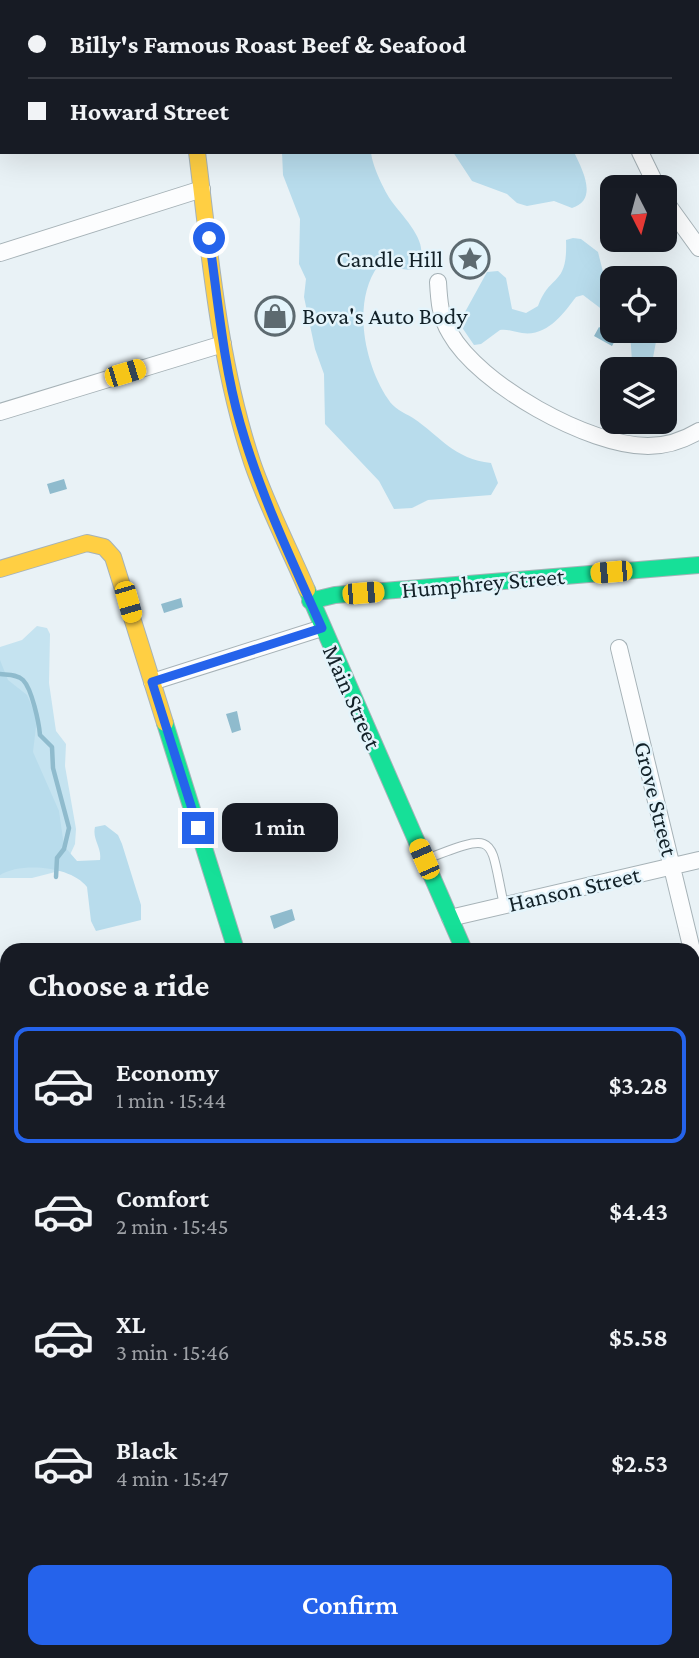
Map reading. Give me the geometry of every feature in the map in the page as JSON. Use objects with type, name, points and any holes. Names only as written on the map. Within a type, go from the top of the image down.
[{"type":"street","name":"Main Street","points":[[197,154],[223,344],[236,407],[253,465],[461,943]]},
{"type":"street","points":[[641,154],[651,175]]},
{"type":"street","points":[[0,253],[202,188]]},
{"type":"street","points":[[677,218],[699,248]]},
{"type":"street","points":[[438,282],[440,310],[451,335],[476,366],[505,390],[570,424],[621,442],[663,445],[699,431]]},
{"type":"street","points":[[0,412],[223,344]]},
{"type":"street","points":[[0,569],[93,543],[109,551],[116,565],[234,943]]},
{"type":"street","name":"Humphrey Street","points":[[310,601],[335,595],[699,565]]},
{"type":"street","points":[[152,682],[322,628]]},
{"type":"street","name":"Grove Street","points":[[620,648],[691,943]]},
{"type":"street","name":"Hanson Street","points":[[450,918],[699,860]]},
{"type":"lane","points":[[424,859],[471,842],[486,844],[492,851],[504,905]]},
{"type":"shaded area","points":[[282,154],[371,154],[384,189],[415,233],[421,253],[418,262],[410,270],[378,266],[365,297],[363,314],[367,351],[380,384],[396,408],[457,452],[491,463],[498,483],[491,495],[428,500],[412,508],[394,509],[379,481],[325,424],[324,374],[315,349],[304,297],[306,279],[299,264],[300,219],[283,175]]},
{"type":"shaded area","points":[[454,154],[575,154],[587,191],[580,204],[572,208],[554,201],[527,206],[517,203],[507,194],[472,181]]},
{"type":"shaded area","points":[[581,239],[598,252],[602,266],[600,308],[583,295],[576,297],[547,328],[531,333],[500,330],[481,344],[474,345],[459,323],[487,272],[498,271],[506,278],[512,309],[526,313],[538,306],[561,273],[566,255],[566,240]]},
{"type":"shaded area","points":[[599,327],[600,328],[600,339],[594,336]]},
{"type":"shaded area","points":[[631,343],[656,343],[653,357],[632,357]]},
{"type":"shaded area","points":[[64,479],[67,489],[50,494],[47,484]]},
{"type":"shaded area","points":[[181,598],[183,607],[164,613],[161,604]]},
{"type":"shaded area","points":[[37,626],[47,628],[50,634],[49,683],[56,731],[66,744],[65,766],[76,829],[75,844],[63,870],[32,878],[0,878],[0,647],[22,640]]},
{"type":"shaded area","points":[[0,660],[8,680],[27,695],[37,718],[33,752],[59,811],[64,846],[77,861],[100,860],[95,827],[105,825],[118,835],[141,905],[141,920],[96,931],[91,921],[87,887],[70,874],[45,868],[20,868],[0,875]]},
{"type":"shaded area","points":[[237,711],[241,730],[232,733],[226,714]]},
{"type":"shaded area","points":[[292,909],[295,920],[274,929],[270,916]]},
{"type":"waterway","points":[[0,674],[18,677],[26,684],[40,735],[52,747],[53,768],[69,828],[64,849],[57,858],[56,877]]},
{"type":"traffic: fast","points":[[310,601],[335,595],[699,565]]},
{"type":"traffic: fast","points":[[307,590],[461,943]]},
{"type":"traffic: fast","points":[[165,723],[234,943]]},
{"type":"traffic: slow","points":[[197,154],[211,270],[231,386],[264,495],[307,590]]},
{"type":"traffic: slow","points":[[0,569],[87,543],[104,547],[113,557],[165,723]]},
{"type":"place","name":"Candle Hill","points":[[470,259]]},
{"type":"place","name":"Bova's Auto Body","points":[[275,316]]},
{"type":"route","points":[[198,828],[152,682],[322,628],[261,486],[240,423],[223,344],[209,238]]}]
